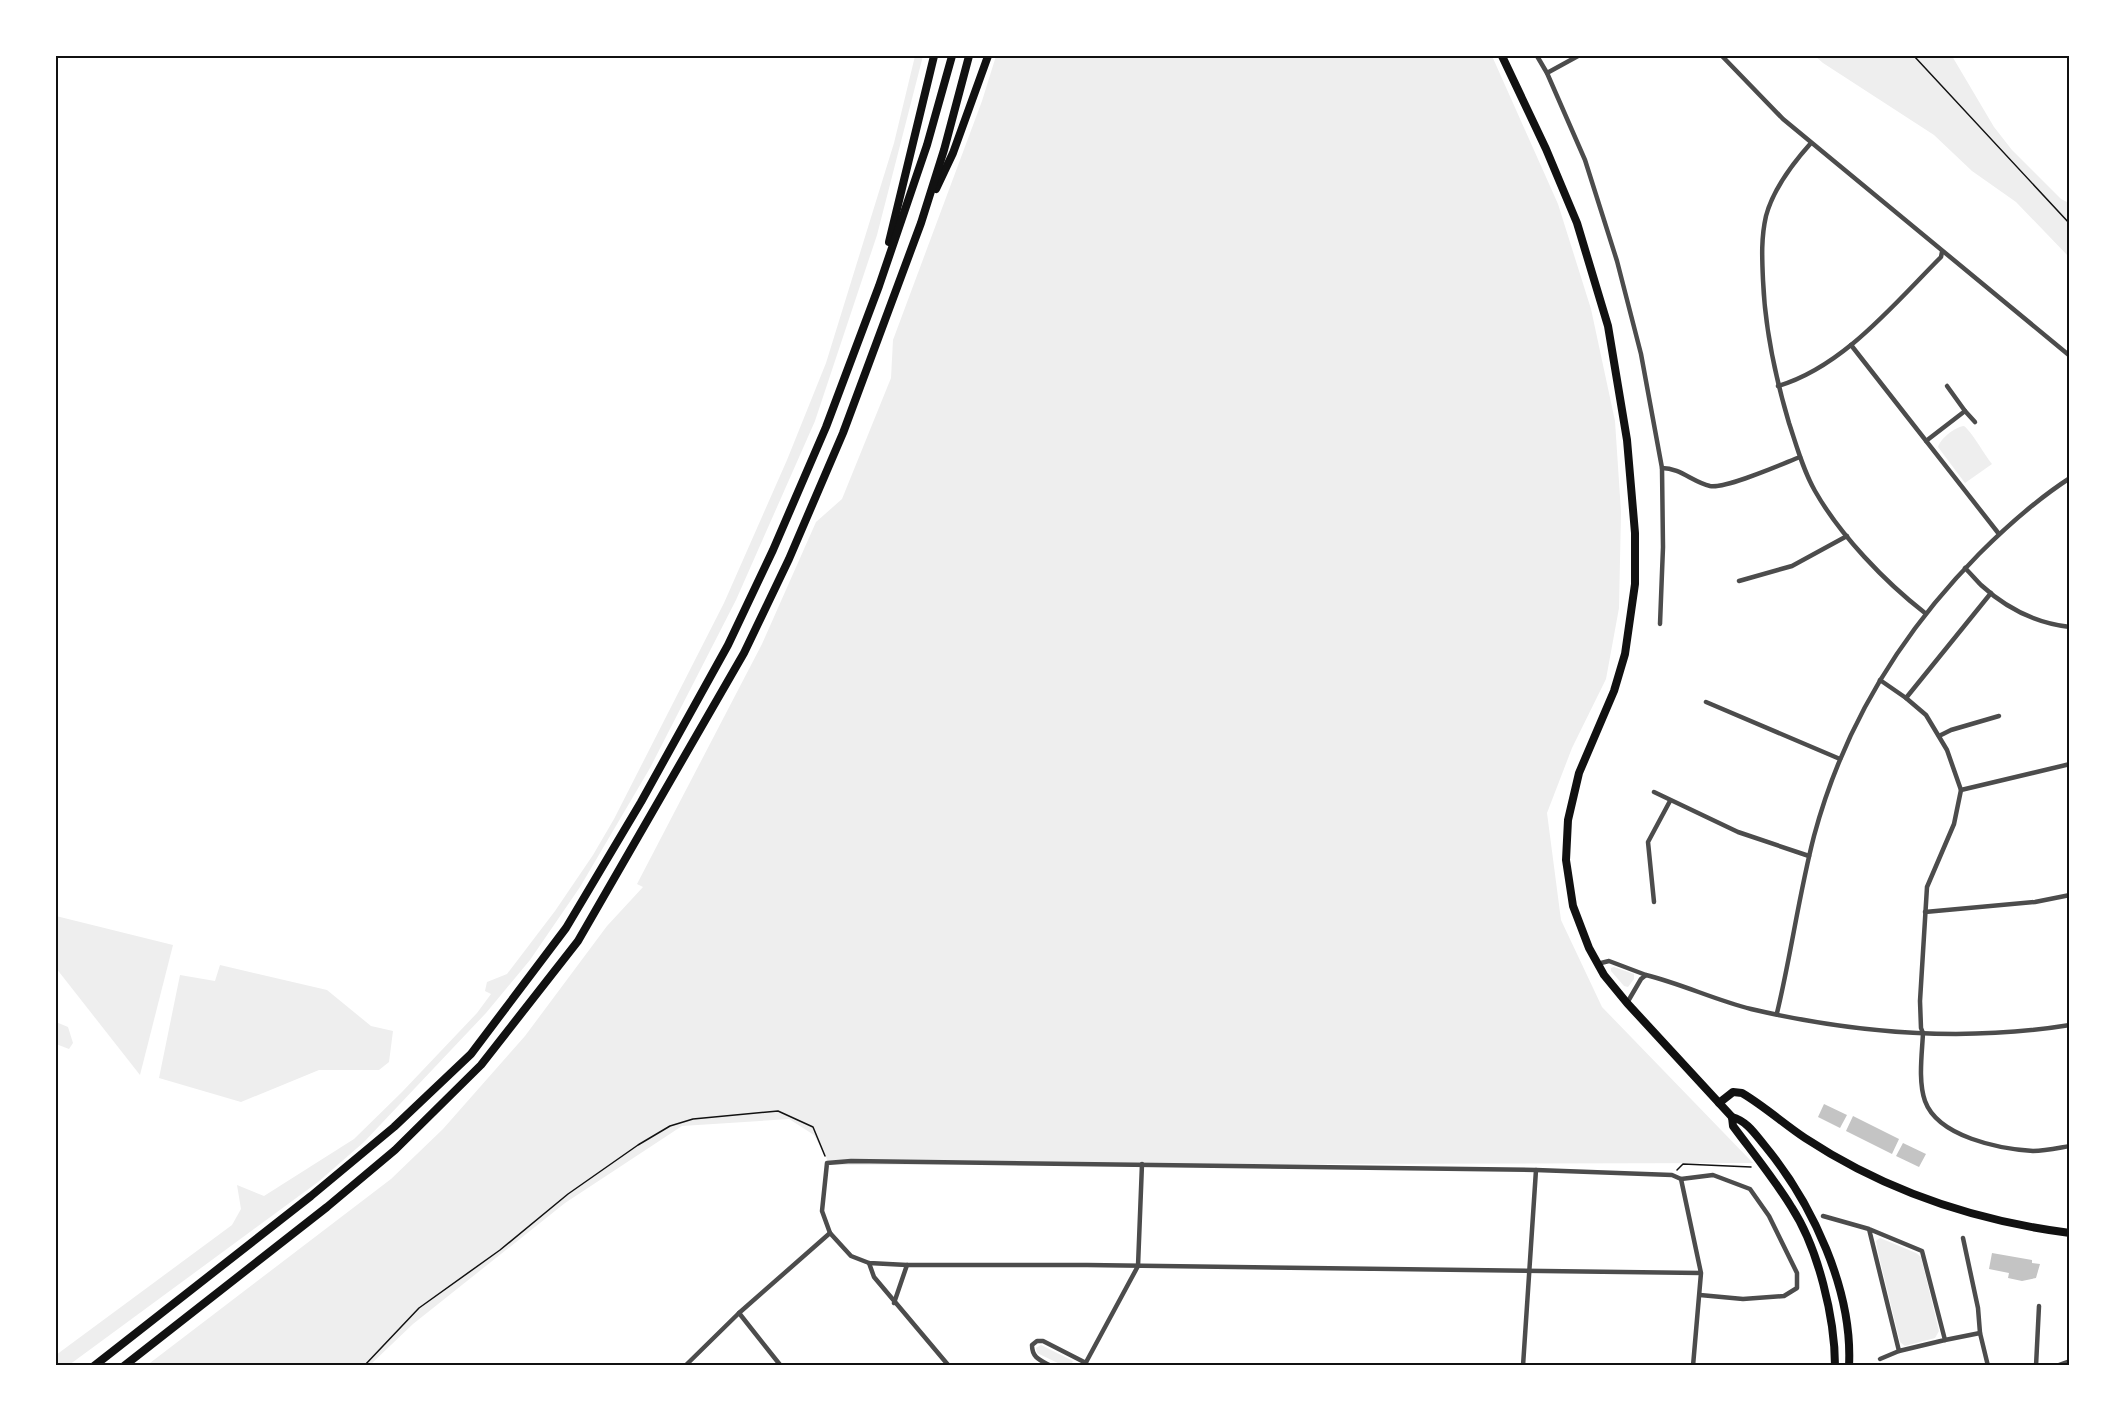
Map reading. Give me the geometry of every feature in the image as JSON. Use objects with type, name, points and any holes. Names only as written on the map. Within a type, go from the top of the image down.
[{"type":"highway","points":[[879,286],[934,56]]},
{"type":"highway","points":[[94,1365],[312,1196],[394,1127],[471,1054],[566,928],[641,802],[728,645],[773,550],[814,455],[879,286],[927,145],[952,56]]},
{"type":"highway","points":[[124,1365],[327,1207],[395,1150],[481,1065],[578,941],[749,643],[789,559],[843,433],[921,223],[944,150],[969,56]]},
{"type":"highway","points":[[921,223],[954,153],[988,56]]},
{"type":"main road","points":[[1502,56],[1546,149],[1576,223],[1608,326],[1627,440],[1635,533],[1635,584],[1628,641],[1614,691],[1579,773],[1572,798],[1566,837],[1568,875],[1573,906],[1597,964],[1627,1003],[1732,1117],[1733,1126],[1793,1209],[1819,1270],[1828,1306],[1835,1365]]},
{"type":"main road","points":[[1719,1103],[1733,1092],[1742,1093],[1798,1134],[1834,1156],[1863,1172],[1933,1201],[2006,1222],[2070,1233]]},
{"type":"main road","points":[[1732,1117],[1743,1119],[1778,1163],[1814,1220],[1832,1266],[1842,1301],[1849,1365]]},
{"type":"main road","points":[[1819,1270],[1832,1266]]},
{"type":"street","points":[[1537,56],[1547,73],[1585,160],[1617,261],[1641,354],[1662,468],[1663,547],[1660,624]]},
{"type":"street","points":[[1547,73],[1578,56]]},
{"type":"street","points":[[1722,56],[1758,94],[1811,142],[2070,356]]},
{"type":"street","points":[[1811,142],[1776,193],[1767,213],[1763,233],[1764,305],[1769,345],[1778,386],[1800,457],[1816,493],[1847,536],[1899,592],[1925,613]]},
{"type":"street","points":[[1778,386],[1817,369],[1851,345],[1941,257],[1942,252]]},
{"type":"street","points":[[1851,345],[1999,534]]},
{"type":"street","points":[[1947,386],[1975,422]]},
{"type":"street","points":[[1926,441],[1965,411]]},
{"type":"street","points":[[1662,468],[1673,469],[1701,483],[1716,486],[1734,482],[1800,457]]},
{"type":"street","points":[[1777,1014],[1809,856],[1826,797],[1853,728],[1880,680],[1925,613],[1999,534],[2029,507],[2070,478]]},
{"type":"street","points":[[1738,581],[1792,566],[1847,536]]},
{"type":"street","points":[[1965,568],[1991,593],[2024,616],[2070,627]]},
{"type":"street","points":[[1906,698],[1991,593]]},
{"type":"street","points":[[1880,680],[1926,715],[1947,750],[1961,790],[1954,824],[1929,881],[1924,912],[1920,1001],[1923,1032],[1923,1092],[1927,1106],[1938,1120],[1962,1135],[1988,1144],[2034,1151],[2070,1146]]},
{"type":"street","points":[[1706,702],[1840,759]]},
{"type":"street","points":[[1939,735],[1999,716]]},
{"type":"street","points":[[1961,790],[2070,764]]},
{"type":"street","points":[[1654,792],[1738,831],[1809,856]]},
{"type":"street","points":[[1654,902],[1648,842],[1670,801]]},
{"type":"street","points":[[1924,912],[2035,902],[2070,895]]},
{"type":"street","points":[[1597,964],[1609,962],[1731,1004],[1820,1022],[1923,1032],[2016,1032],[2070,1025]]},
{"type":"street","points":[[1627,1003],[1641,979],[1646,975]]},
{"type":"street","points":[[1700,1295],[1743,1299],[1784,1296],[1797,1288],[1797,1273],[1769,1216],[1750,1189],[1713,1175],[1681,1179],[1672,1175],[1536,1170],[851,1161],[827,1163],[822,1211],[830,1233],[850,1256],[869,1263],[1531,1269],[1701,1273]]},
{"type":"street","points":[[1051,1365],[1034,1357],[1032,1345],[1037,1341],[1043,1341],[1085,1364],[1138,1266],[1142,1164]]},
{"type":"street","points":[[1523,1365],[1536,1170]]},
{"type":"street","points":[[1681,1179],[1701,1273],[1693,1365]]},
{"type":"street","points":[[1823,1216],[1869,1229],[1922,1251],[1945,1340]]},
{"type":"street","points":[[1869,1229],[1899,1351]]},
{"type":"street","points":[[685,1365],[739,1313],[830,1233]]},
{"type":"street","points":[[1963,1238],[1988,1365]]},
{"type":"street","points":[[869,1263],[874,1277],[894,1303],[949,1365]]},
{"type":"street","points":[[894,1303],[907,1265]]},
{"type":"street","points":[[2036,1365],[2039,1306]]},
{"type":"street","points":[[739,1313],[782,1365]]},
{"type":"street","points":[[1880,1359],[1899,1351],[1980,1333]]},
{"type":"street","points":[[2056,1365],[2070,1361]]},
{"type":"path","points":[[1914,56],[2070,224]]},
{"type":"path","points":[[364,1365],[419,1308],[500,1250],[568,1194],[638,1145],[670,1126],[693,1119],[778,1111],[813,1127],[827,1163]]},
{"type":"path","points":[[1672,1175],[1683,1164],[1753,1167]]},
{"type":"shaded area","points":[[915,56],[923,56],[877,235],[815,421],[736,600],[650,768],[580,887],[530,960],[486,1013],[364,1142],[318,1182],[69,1365],[56,1365],[56,1355],[232,1225],[241,1209],[237,1185],[264,1196],[354,1139],[477,1013],[491,994],[485,991],[487,982],[507,974],[555,911],[593,855],[614,819],[724,603],[787,460],[826,363],[894,143]]},
{"type":"shaded area","points":[[996,56],[1492,56],[1558,204],[1591,309],[1615,421],[1621,512],[1619,608],[1606,679],[1572,748],[1547,813],[1561,920],[1602,1007],[1753,1163],[830,1165],[814,1135],[789,1119],[682,1126],[565,1203],[413,1324],[370,1365],[146,1366],[391,1179],[443,1129],[525,1036],[607,926],[643,887],[637,884],[762,644],[816,522],[842,499],[891,378],[893,340],[982,101]]},
{"type":"shaded area","points":[[1815,56],[1952,56],[1994,127],[2012,150],[2061,199],[2069,203],[2069,257],[2016,202],[1972,171],[1934,135]]},
{"type":"shaded area","points":[[1964,426],[1992,464],[1965,483],[1938,447],[1949,434]]},
{"type":"shaded area","points":[[56,916],[173,945],[140,1075],[56,968]]},
{"type":"shaded area","points":[[220,965],[327,990],[371,1026],[393,1031],[389,1062],[379,1070],[319,1070],[241,1102],[159,1078],[180,975],[215,981]]},
{"type":"shaded area","points":[[1614,967],[1634,974],[1634,979],[1628,987],[1624,986],[1611,971]]},
{"type":"shaded area","points":[[56,1022],[68,1027],[73,1043],[69,1049],[56,1044]]},
{"type":"shaded area","points":[[1880,1238],[1921,1257],[1939,1331],[1935,1338],[1905,1346],[1900,1342],[1878,1252],[1876,1241]]},
{"type":"shaded area","points":[[1041,1345],[1073,1361],[1071,1365],[1062,1365],[1037,1353],[1036,1348]]},
{"type":"building","points":[[1824,1104],[1847,1115],[1840,1128],[1818,1117]]},
{"type":"building","points":[[1853,1116],[1899,1139],[1892,1154],[1846,1131]]},
{"type":"building","points":[[1903,1143],[1926,1154],[1919,1167],[1896,1156]]},
{"type":"building","points":[[1992,1253],[2032,1260],[2032,1263],[2040,1264],[2036,1278],[2022,1281],[2008,1278],[2009,1273],[1989,1269]]}]
